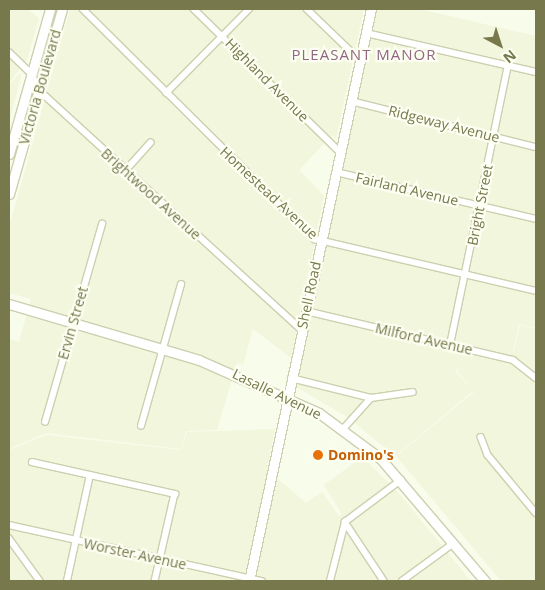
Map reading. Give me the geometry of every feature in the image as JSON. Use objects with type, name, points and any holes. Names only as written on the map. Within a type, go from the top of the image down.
[{"type":"main road","name":"Victoria Boulevard","points":[[9,154],[50,9]]},
{"type":"main road","name":"Victoria Boulevard","points":[[9,194],[62,9]]},
{"type":"main road","name":"Shell Road","points":[[249,580],[371,9]]},
{"type":"main road","name":"Lasalle Avenue","points":[[9,304],[222,368],[287,397],[344,428],[402,480],[485,581]]},
{"type":"street","name":"Homestead Avenue","points":[[83,9],[166,93],[321,242],[536,291]]},
{"type":"street","name":"Highland Avenue","points":[[194,9],[340,152]]},
{"type":"street","points":[[166,93],[249,9]]},
{"type":"street","points":[[307,9],[360,60]]},
{"type":"street","points":[[366,33],[536,72]]},
{"type":"street","name":"Brightwood Avenue","points":[[9,52],[32,74],[39,90],[125,172],[302,330]]},
{"type":"street","name":"Bright Street","points":[[450,345],[466,276],[508,65]]},
{"type":"street","name":"Ridgeway Avenue","points":[[351,102],[536,147]]},
{"type":"street","points":[[125,172],[150,143]]},
{"type":"street","name":"Fairland Avenue","points":[[336,172],[536,219]]},
{"type":"street","name":"Ervin Street","points":[[45,422],[102,224]]},
{"type":"street","points":[[141,426],[181,285]]},
{"type":"street","name":"Milford Avenue","points":[[306,311],[513,360],[536,378]]},
{"type":"street","points":[[291,378],[371,398],[413,392]]},
{"type":"street","points":[[344,428],[371,398]]},
{"type":"street","points":[[482,437],[488,455],[536,513]]},
{"type":"street","points":[[32,462],[175,494],[155,581]]},
{"type":"street","points":[[66,581],[90,475]]},
{"type":"street","points":[[330,581],[345,522],[402,480]]},
{"type":"street","points":[[345,522],[384,581]]},
{"type":"street","name":"Worster Avenue","points":[[9,525],[249,580],[262,581]]},
{"type":"street","points":[[9,538],[40,581]]},
{"type":"street","points":[[402,581],[454,543]]},
{"type":"shaded area","points":[[9,9],[28,9],[39,19],[27,60],[9,83]]},
{"type":"shaded area","points":[[70,9],[364,9],[336,139],[332,135],[299,170],[324,196],[291,358],[253,329],[243,365],[237,363],[217,430],[186,431],[181,449],[46,433],[9,449],[9,339],[19,342],[31,299],[9,293],[9,227]]},
{"type":"shaded area","points":[[376,9],[419,9],[536,36],[536,328],[519,324],[513,351],[495,357],[514,351],[520,325],[536,329],[536,581],[501,581],[396,456],[474,392],[457,371],[475,364],[455,371],[473,391],[395,456],[346,416],[296,387]]},
{"type":"shaded area","points":[[20,73],[21,78],[9,122],[9,85]]},
{"type":"shaded area","points":[[275,429],[267,469],[306,503],[322,492],[339,516],[342,514],[324,485],[362,457],[397,491],[471,581],[9,581],[9,450],[46,435],[181,450],[187,432]]},
{"type":"place","name":"Domino's","points":[[318,455]]},
{"type":"district","name":"PLEASANT MANOR","points":[[364,55]]}]
